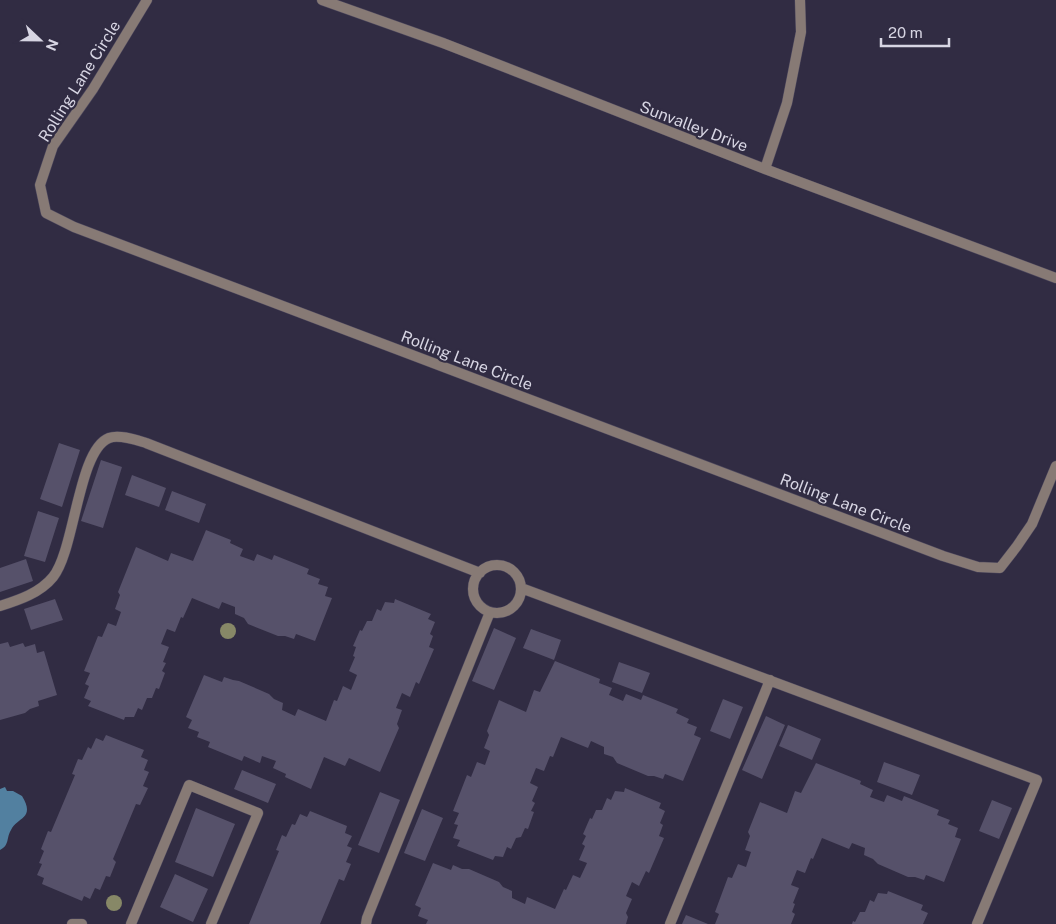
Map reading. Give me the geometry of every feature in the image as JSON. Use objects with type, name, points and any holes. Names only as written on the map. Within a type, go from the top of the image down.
[{"type":"street","name":"Rolling Lane Circle","points":[[147,0],[93,88],[53,146],[40,185],[46,213],[74,227],[943,556],[978,567],[1000,568],[1017,546],[1032,524],[1056,466]]},
{"type":"street","name":"Sunvalley Drive","points":[[322,0],[443,44],[765,169],[1056,278]]},
{"type":"street","points":[[765,169],[787,104],[801,32],[800,0]]},
{"type":"street","points":[[0,606],[36,592],[52,578],[61,565],[85,472],[101,443],[110,437],[128,438],[154,446],[480,573]]},
{"type":"street","points":[[491,566],[507,567],[519,578],[521,588],[519,601],[514,607],[507,612],[499,613],[490,612],[478,604],[474,597],[473,589],[480,573],[491,566]]},
{"type":"street","points":[[521,588],[1036,780],[977,924]]},
{"type":"street","points":[[366,924],[490,612]]},
{"type":"street","points":[[670,924],[770,680]]},
{"type":"street","points":[[131,924],[189,785],[258,813],[211,924]]},
{"type":"street","points":[[72,924],[82,924]]},
{"type":"water","points":[[5,787],[7,791],[13,791],[22,796],[27,809],[24,817],[11,830],[7,844],[0,850],[0,789]]},
{"type":"building","points":[[59,443],[80,450],[62,507],[40,499]]},
{"type":"building","points":[[101,460],[122,467],[103,528],[81,521]]},
{"type":"building","points":[[132,475],[166,488],[159,507],[125,495]]},
{"type":"building","points":[[172,491],[206,504],[199,523],[165,510]]},
{"type":"building","points":[[38,511],[59,518],[45,562],[24,556]]},
{"type":"building","points":[[206,530],[231,540],[230,543],[243,549],[240,556],[254,561],[257,554],[272,560],[274,555],[309,569],[307,574],[320,579],[318,584],[328,587],[325,596],[332,598],[315,641],[296,634],[294,639],[278,636],[248,624],[244,618],[235,614],[235,607],[222,602],[219,609],[192,598],[175,632],[167,629],[161,644],[169,647],[163,662],[166,663],[162,671],[165,673],[159,689],[156,688],[152,698],[147,698],[142,710],[138,708],[134,717],[125,717],[124,720],[88,706],[91,701],[84,698],[89,686],[85,684],[90,673],[84,671],[98,636],[102,637],[108,623],[116,626],[121,612],[115,609],[120,595],[118,592],[136,547],[168,561],[171,553],[193,561]]},
{"type":"building","points":[[26,559],[33,581],[0,592],[0,568]]},
{"type":"building","points":[[55,599],[63,620],[31,630],[24,609]]},
{"type":"building","points":[[395,599],[431,614],[428,619],[435,622],[430,634],[433,636],[429,647],[434,649],[419,684],[416,682],[410,697],[402,693],[396,708],[402,710],[397,724],[399,728],[380,772],[349,758],[345,766],[324,757],[311,789],[285,777],[286,774],[273,768],[276,761],[262,756],[260,763],[244,756],[242,761],[208,747],[210,742],[197,737],[199,732],[188,728],[192,720],[186,717],[204,675],[222,682],[224,677],[239,681],[269,694],[274,699],[283,703],[282,710],[295,716],[298,709],[326,721],[334,700],[337,701],[343,686],[351,690],[357,675],[349,671],[355,657],[353,656],[356,647],[353,646],[360,630],[362,631],[367,621],[372,621],[377,609],[381,611],[385,602],[394,603]]},
{"type":"building","points":[[494,628],[516,638],[494,690],[472,681]]},
{"type":"building","points":[[531,629],[561,640],[554,660],[523,648]]},
{"type":"building","points":[[8,642],[10,647],[23,643],[25,647],[35,644],[37,653],[44,651],[57,695],[38,701],[39,706],[25,713],[0,720],[0,644]]},
{"type":"building","points":[[555,661],[600,679],[599,683],[612,688],[609,695],[623,701],[626,694],[641,700],[643,695],[678,709],[676,713],[689,719],[687,723],[697,727],[694,735],[701,738],[683,781],[665,774],[663,779],[648,776],[617,763],[613,757],[604,754],[604,747],[591,741],[588,748],[561,737],[553,757],[550,756],[544,771],[536,768],[530,783],[538,787],[532,801],[535,803],[531,811],[534,812],[528,829],[525,828],[521,837],[516,838],[511,849],[507,847],[503,857],[495,856],[493,860],[457,846],[460,840],[453,838],[458,825],[454,824],[459,813],[453,811],[467,775],[471,777],[477,762],[485,765],[490,751],[484,748],[489,735],[487,731],[499,700],[526,712],[534,690],[540,692]]},
{"type":"building","points":[[619,662],[650,673],[642,693],[612,682]]},
{"type":"building","points":[[723,699],[743,707],[730,739],[710,731]]},
{"type":"building","points":[[766,716],[785,725],[762,779],[742,770]]},
{"type":"building","points":[[788,725],[821,739],[812,760],[779,746]]},
{"type":"building","points":[[106,735],[144,750],[141,757],[148,760],[144,770],[149,772],[143,786],[148,788],[140,805],[136,804],[113,859],[116,862],[110,877],[106,876],[100,890],[95,888],[90,899],[84,896],[82,901],[42,884],[44,878],[37,875],[42,864],[39,863],[44,851],[41,849],[48,831],[51,832],[75,775],[72,774],[78,759],[82,760],[88,747],[91,749],[96,738],[103,741]]},
{"type":"building","points":[[884,762],[920,775],[912,795],[877,782]]},
{"type":"building","points":[[816,763],[861,781],[860,784],[873,790],[870,797],[884,802],[887,795],[902,801],[904,796],[939,810],[937,815],[950,820],[948,824],[958,828],[955,837],[961,839],[944,882],[926,875],[924,880],[908,877],[878,864],[873,859],[864,855],[865,848],[852,843],[849,849],[822,838],[805,873],[797,870],[791,885],[799,888],[793,903],[795,904],[792,912],[795,914],[791,924],[715,924],[719,914],[715,912],[728,877],[732,878],[738,864],[746,867],[751,852],[745,850],[750,836],[748,832],[760,802],[787,813],[795,791],[801,793]]},
{"type":"building","points":[[242,770],[276,784],[268,803],[234,789]]},
{"type":"building","points":[[625,788],[661,803],[659,808],[665,811],[660,823],[663,825],[659,836],[664,838],[649,873],[646,871],[639,886],[632,882],[626,896],[632,899],[626,913],[628,917],[626,924],[426,924],[428,920],[418,916],[421,908],[415,905],[433,863],[451,870],[453,865],[462,869],[469,869],[499,882],[503,887],[512,891],[512,898],[525,904],[527,897],[555,909],[573,875],[580,878],[587,863],[579,860],[585,846],[582,844],[586,836],[583,834],[590,818],[592,819],[596,810],[602,810],[607,798],[611,800],[615,791],[624,792]]},
{"type":"building","points":[[380,792],[400,800],[379,853],[358,845]]},
{"type":"building","points":[[992,800],[1012,808],[999,839],[979,831]]},
{"type":"building","points":[[196,808],[235,824],[213,877],[175,862]]},
{"type":"building","points":[[422,809],[443,818],[425,861],[404,853]]},
{"type":"building","points":[[310,811],[347,826],[345,833],[352,836],[347,846],[352,848],[346,862],[351,864],[344,881],[339,879],[320,924],[249,924],[279,851],[276,850],[282,835],[286,837],[292,824],[295,825],[300,814],[307,817]]},
{"type":"building","points":[[175,874],[208,889],[193,922],[160,907]]},
{"type":"building","points":[[888,891],[923,905],[921,910],[928,913],[923,924],[852,924],[860,912],[865,912],[870,900],[874,902],[878,893],[887,894]]},
{"type":"building","points":[[686,915],[708,924],[682,924]]}]
